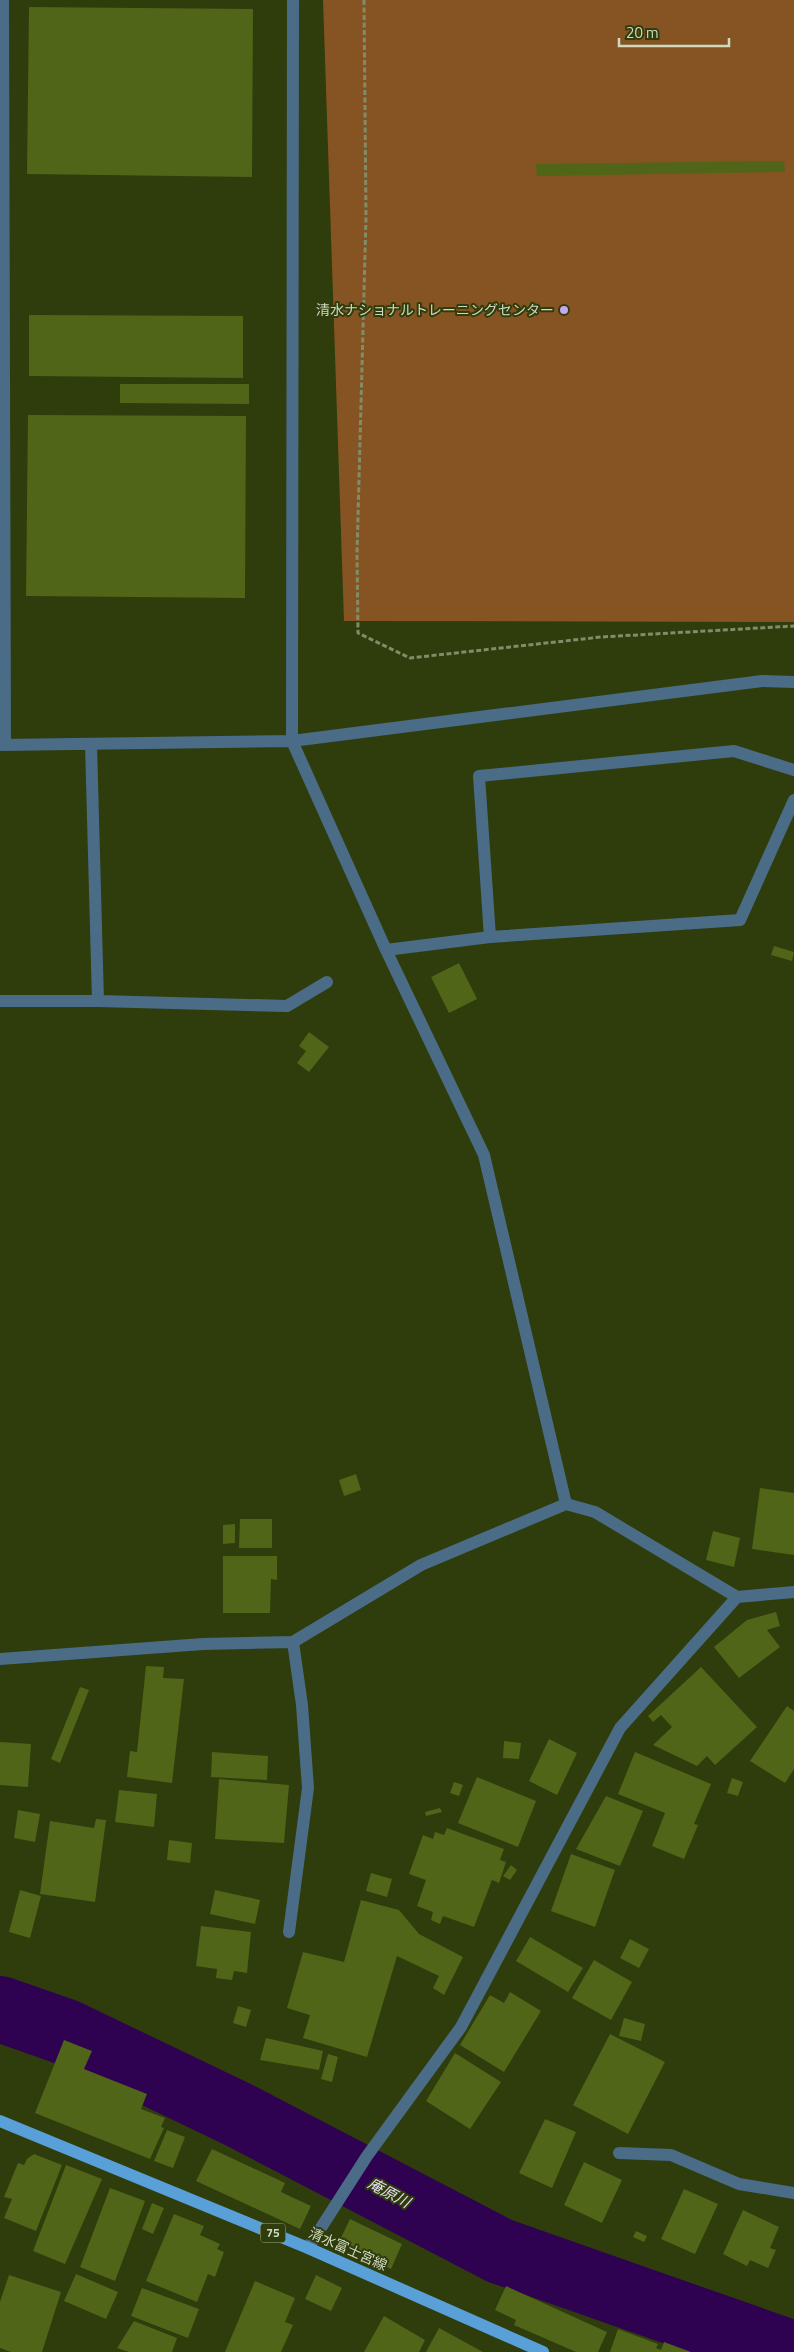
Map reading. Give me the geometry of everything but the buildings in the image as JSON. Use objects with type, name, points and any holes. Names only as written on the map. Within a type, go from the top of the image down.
[{"type":"main road","name":"清水富士宮線","points":[[0,2121],[308,2248],[543,2352]]},
{"type":"street","points":[[2,0],[2,745],[292,741],[762,681],[794,682]]},
{"type":"street","points":[[293,0],[292,741],[386,950],[484,1155],[566,1504]]},
{"type":"street","points":[[91,745],[98,1001]]},
{"type":"street","points":[[490,937],[479,776],[734,751],[794,770]]},
{"type":"street","points":[[386,950],[490,937],[740,920],[794,800]]},
{"type":"street","points":[[0,1001],[98,1001],[287,1006],[327,982]]},
{"type":"street","points":[[0,1659],[203,1644],[293,1642],[421,1566],[566,1504],[595,1512],[737,1597],[794,1592]]},
{"type":"street","points":[[308,2248],[367,2156],[461,2027],[620,1728],[737,1597]]},
{"type":"street","points":[[289,1932],[308,1788],[302,1705],[293,1642]]},
{"type":"street","points":[[619,2153],[671,2155],[739,2184],[794,2193]]},
{"type":"path","points":[[364,0],[366,217],[357,554],[358,633],[410,658],[601,637],[794,626]]},
{"type":"shaded area","name":"清水ナショナルトレーニングセンター","points":[[323,0],[794,0],[794,622],[344,621]]},
{"type":"waterway","name":"庵原川","points":[[0,2009],[66,2032],[239,2115],[500,2251],[788,2352]]},
{"type":"place","name":"清水ナショナルトレーニングセンター","points":[[564,310]]}]
